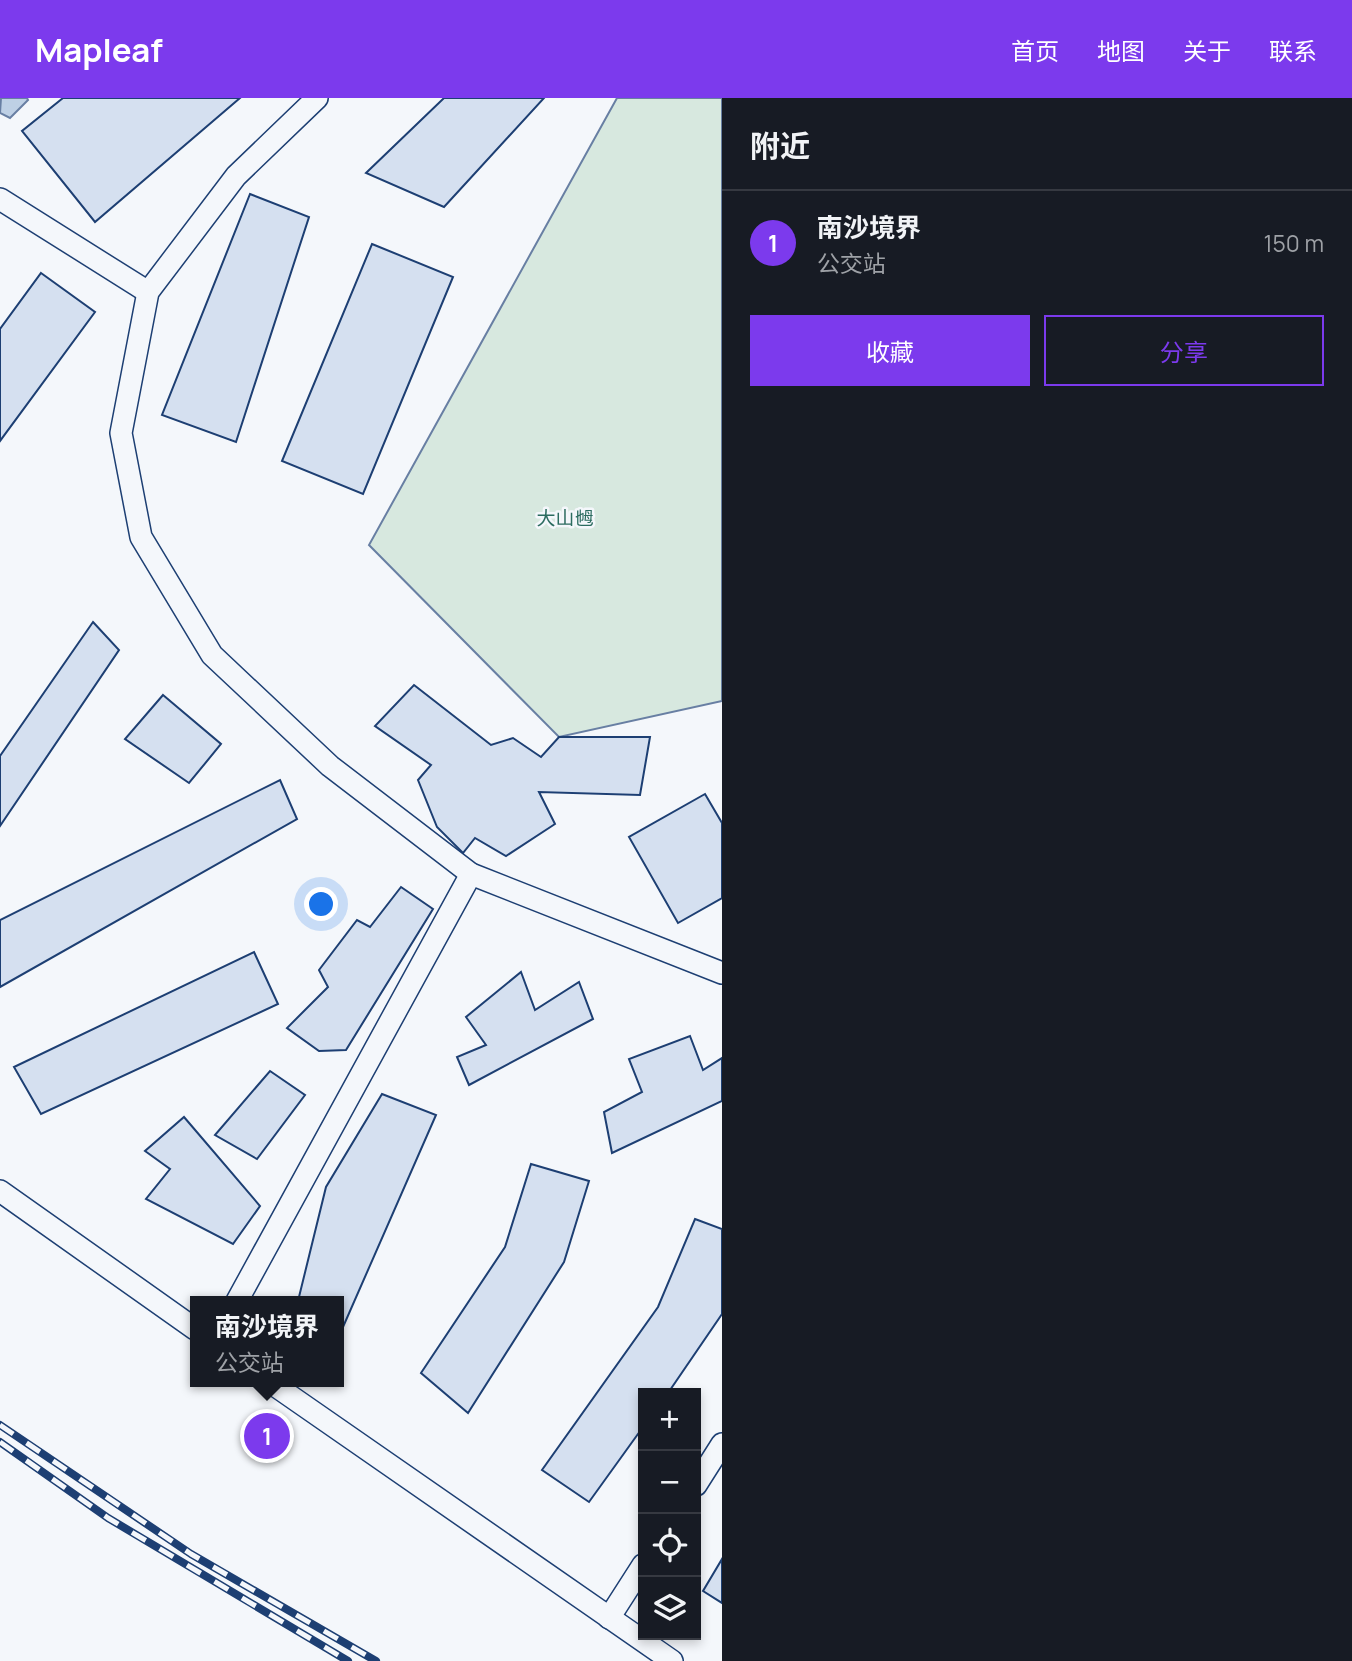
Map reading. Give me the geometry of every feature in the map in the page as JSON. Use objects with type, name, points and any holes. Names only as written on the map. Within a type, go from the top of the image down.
[{"type":"street","points":[[317,98],[236,176],[148,292],[121,433],[141,537],[212,655],[330,766],[471,874],[722,973]]},
{"type":"street","points":[[0,199],[148,292]]},
{"type":"street","points":[[240,1296],[471,874]]},
{"type":"street","points":[[0,1191],[190,1325]]},
{"type":"street","points":[[277,1387],[672,1661]]},
{"type":"street","points":[[701,1477],[722,1444]]},
{"type":"street","points":[[609,1618],[638,1573]]},
{"type":"green space","name":"大山乸","points":[[617,98],[722,98],[722,701],[559,737],[369,545]]},
{"type":"water","points":[[1,98],[28,100],[10,118],[0,113]]},
{"type":"building","points":[[63,98],[240,98],[95,222],[22,131]]},
{"type":"building","points":[[444,98],[544,98],[444,207],[366,173]]},
{"type":"building","points":[[250,194],[309,217],[236,442],[162,415]]},
{"type":"building","points":[[372,244],[453,277],[363,494],[282,461]]},
{"type":"building","points":[[41,273],[95,312],[0,441],[0,329]]},
{"type":"building","points":[[93,622],[119,650],[0,826],[0,756]]},
{"type":"building","points":[[414,685],[491,745],[513,738],[541,757],[559,737],[650,737],[640,795],[539,792],[555,824],[506,856],[475,838],[463,853],[437,827],[418,780],[431,765],[375,726]]},
{"type":"building","points":[[163,695],[221,744],[189,783],[125,739]]},
{"type":"building","points":[[280,780],[297,819],[0,987],[0,920]]},
{"type":"building","points":[[705,794],[722,823],[722,898],[678,923],[629,837]]},
{"type":"building","points":[[401,887],[433,909],[346,1050],[319,1051],[287,1028],[328,987],[319,970],[357,920],[370,927]]},
{"type":"building","points":[[254,952],[278,1004],[41,1114],[14,1067]]},
{"type":"building","points":[[521,972],[535,1010],[579,982],[593,1019],[469,1085],[457,1057],[486,1045],[466,1017]]},
{"type":"building","points":[[690,1036],[703,1070],[722,1058],[722,1101],[612,1153],[604,1112],[642,1092],[629,1059]]},
{"type":"building","points":[[270,1071],[305,1095],[257,1159],[215,1135]]},
{"type":"building","points":[[382,1094],[436,1115],[344,1325],[344,1296],[299,1296],[326,1187]]},
{"type":"building","points":[[184,1117],[260,1206],[233,1244],[146,1199],[170,1169],[145,1151]]},
{"type":"building","points":[[531,1164],[589,1181],[564,1262],[468,1413],[421,1373],[505,1247]]},
{"type":"building","points":[[695,1219],[722,1229],[722,1314],[671,1388],[638,1388],[638,1434],[589,1502],[542,1470],[658,1307]]},
{"type":"building","points":[[722,1559],[722,1603],[703,1591]]},
{"type":"railway","points":[[0,1425],[191,1554],[376,1661]]},
{"type":"railway","points":[[0,1442],[108,1518],[348,1661]]},
{"type":"place","name":"南沙境界","points":[[267,1436]]}]
